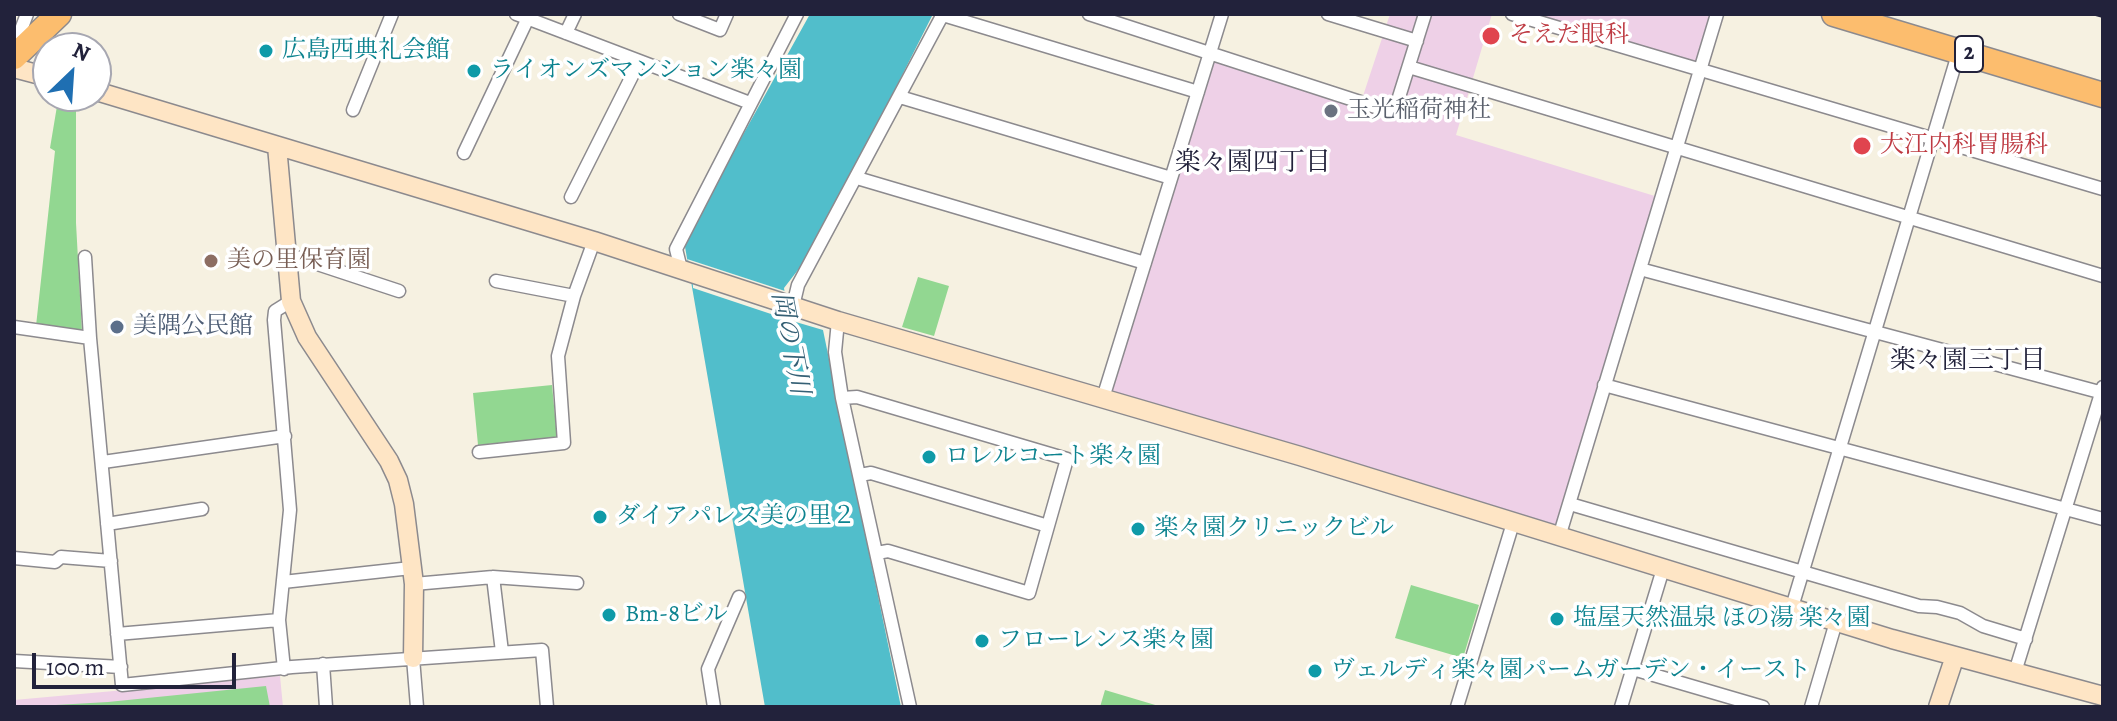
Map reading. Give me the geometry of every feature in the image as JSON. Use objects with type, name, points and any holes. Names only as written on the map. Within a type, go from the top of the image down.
[{"type":"highway","points":[[14,57],[59,14]]},
{"type":"highway","name":"2","points":[[1834,14],[2103,95]]},
{"type":"street","points":[[14,48],[27,14]]},
{"type":"street","points":[[353,110],[392,14]]},
{"type":"street","points":[[566,33],[575,14]]},
{"type":"street","points":[[679,14],[720,30],[727,14]]},
{"type":"street","points":[[684,270],[676,249],[797,14]]},
{"type":"street","points":[[790,305],[943,14],[1198,92]]},
{"type":"street","points":[[1089,14],[1394,113],[1425,14]]},
{"type":"street","points":[[1103,398],[1222,14]]},
{"type":"street","points":[[1328,14],[1417,41]]},
{"type":"street","points":[[1512,14],[2103,189]]},
{"type":"street","points":[[1559,537],[1717,14]]},
{"type":"street","points":[[464,153],[522,16],[750,103]]},
{"type":"street","points":[[1792,607],[1959,51]]},
{"type":"street","points":[[571,197],[639,62]]},
{"type":"street","points":[[1409,67],[2103,276]]},
{"type":"street","points":[[112,96],[594,241],[838,321],[1103,398],[1836,622],[2103,696]]},
{"type":"street","points":[[900,97],[1171,178]]},
{"type":"street","points":[[277,146],[291,301],[307,337],[389,461],[404,504],[412,576],[417,707]]},
{"type":"street","points":[[857,178],[1145,263]]},
{"type":"street","points":[[479,452],[564,443],[558,356],[574,296],[594,241]]},
{"type":"street","points":[[287,254],[399,291]]},
{"type":"street","points":[[85,257],[122,685],[323,664],[542,650],[547,707]]},
{"type":"street","points":[[1640,269],[2103,391],[2015,672]]},
{"type":"street","points":[[496,281],[574,296]]},
{"type":"street","points":[[284,669],[279,620],[290,510],[274,320],[275,311],[291,301]]},
{"type":"street","points":[[838,321],[835,352],[842,398],[910,707]]},
{"type":"street","points":[[14,327],[90,338]]},
{"type":"street","points":[[1604,385],[2103,519]]},
{"type":"street","points":[[842,398],[857,397],[1067,459],[1029,593],[888,551],[877,553]]},
{"type":"street","points":[[103,462],[285,436]]},
{"type":"street","points":[[860,475],[871,473],[1048,526]]},
{"type":"street","points":[[1570,504],[1919,606],[1960,613],[1983,626],[2026,639]]},
{"type":"street","points":[[107,524],[202,509]]},
{"type":"street","points":[[1457,707],[1513,523]]},
{"type":"street","points":[[14,558],[55,562],[61,557],[111,561]]},
{"type":"street","points":[[1621,707],[1663,569]]},
{"type":"street","points":[[283,582],[412,576],[493,577],[577,583]]},
{"type":"street","points":[[493,577],[502,652]]},
{"type":"street","points":[[714,707],[708,669],[739,597]]},
{"type":"street","points":[[117,634],[279,620]]},
{"type":"street","points":[[1811,707],[1836,622]]},
{"type":"street","points":[[1938,707],[1955,656]]},
{"type":"street","points":[[14,661],[121,667]]},
{"type":"street","points":[[323,664],[326,707]]},
{"type":"street","points":[[1633,669],[1763,707]]},
{"type":"shaded area","points":[[1390,14],[1492,14],[1456,135],[1658,197],[1562,537],[1103,397],[1211,53],[1361,102]]},
{"type":"shaded area","points":[[1516,14],[1717,14],[1700,69]]},
{"type":"shaded area","points":[[280,676],[283,707],[14,707],[14,700]]},
{"type":"green space","points":[[56,112],[76,112],[76,223],[82,332],[36,326],[55,151],[50,148]]},
{"type":"green space","points":[[918,277],[949,286],[934,336],[902,327]]},
{"type":"green space","points":[[552,385],[557,437],[478,445],[473,393]]},
{"type":"green space","points":[[1411,585],[1479,605],[1463,658],[1395,638]]},
{"type":"green space","points":[[266,686],[270,707],[21,707],[108,702]]},
{"type":"green space","points":[[1105,690],[1162,707],[1100,707]]},
{"type":"water","name":"岡の下川","points":[[810,14],[933,14],[815,248],[784,288],[789,320],[823,330],[901,707],[765,707],[684,241]]},
{"type":"pier","points":[[687,259],[785,291],[789,320],[693,288],[692,265]]},
{"type":"tram line","points":[[2092,14],[2103,17]]},
{"type":"place","name":"そえだ眼科","points":[[1491,36]]},
{"type":"place","name":"広島西典礼会館","points":[[266,51]]},
{"type":"place","name":"ライオンズマンション楽々園","points":[[474,71]]},
{"type":"place","name":"玉光稲荷神社","points":[[1331,111]]},
{"type":"place","name":"大江内科胃腸科","points":[[1862,146]]},
{"type":"place","name":"美の里保育園","points":[[211,261]]},
{"type":"place","name":"美隅公民館","points":[[117,327]]},
{"type":"place","name":"ロレルコート楽々園","points":[[929,457]]},
{"type":"place","name":"ダイアパレス美の里２","points":[[600,517]]},
{"type":"place","name":"楽々園クリニックビル","points":[[1138,529]]},
{"type":"place","name":"Bm-8ビル","points":[[609,615]]},
{"type":"place","name":"塩屋天然温泉 ほの湯 楽々園","points":[[1557,619]]},
{"type":"place","name":"フローレンス楽々園","points":[[982,641]]},
{"type":"place","name":"ヴェルディ楽々園パームガーデン・イースト","points":[[1315,671]]},
{"type":"district","name":"楽々園四丁目","points":[[1253,164]]},
{"type":"district","name":"楽々園三丁目","points":[[1968,362]]}]
